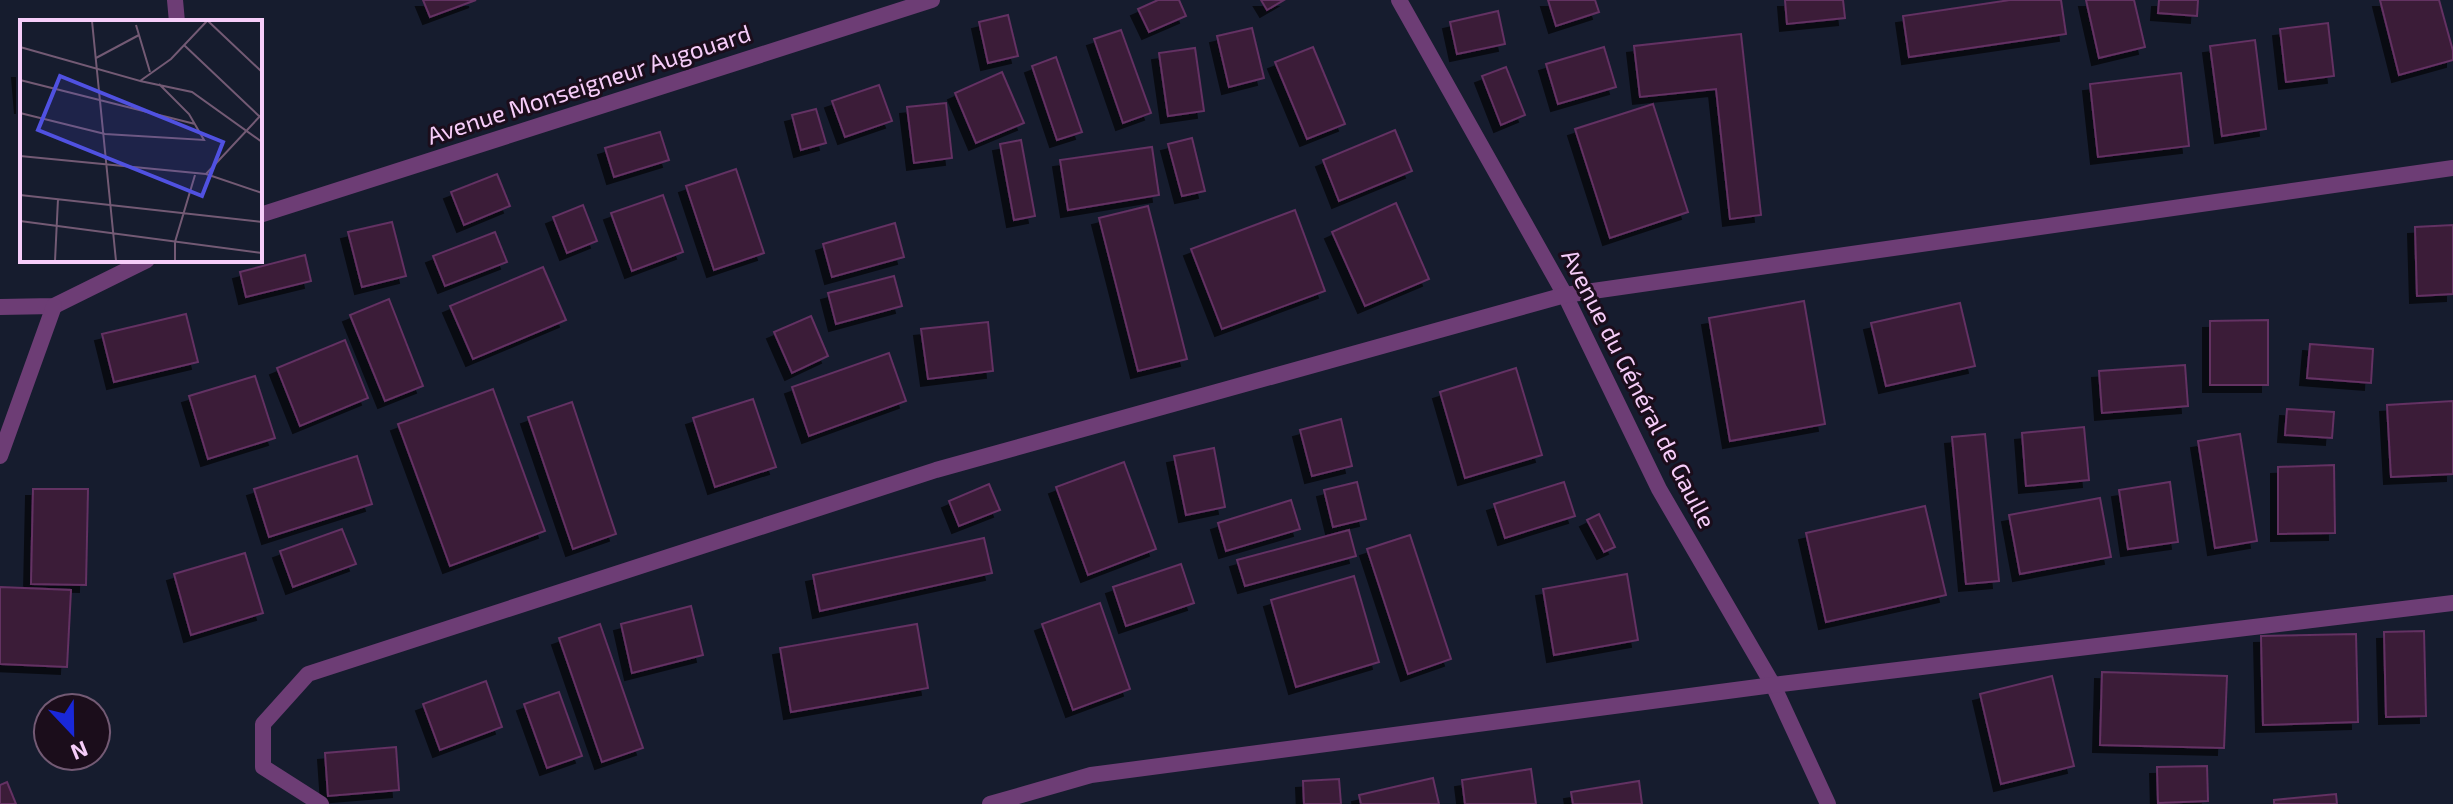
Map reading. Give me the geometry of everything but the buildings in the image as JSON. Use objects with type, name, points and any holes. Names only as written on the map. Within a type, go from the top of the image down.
[{"type":"street","points":[[175,0],[177,20]]},
{"type":"street","name":"Avenue Monseigneur Augouard","points":[[262,214],[932,0]]},
{"type":"street","name":"Avenue du Général de Gaulle","points":[[1399,0],[1565,295],[1659,489],[1773,685],[1828,804]]},
{"type":"street","points":[[321,804],[263,767],[263,724],[308,674],[936,470],[1565,295],[2453,168]]},
{"type":"street","points":[[0,307],[54,306],[143,262]]},
{"type":"street","points":[[0,456],[54,306]]},
{"type":"street","points":[[990,804],[1091,775],[1773,685],[2453,603]]},
{"type":"shaded area","points":[[0,0],[2453,0],[2453,804],[0,804]]}]
